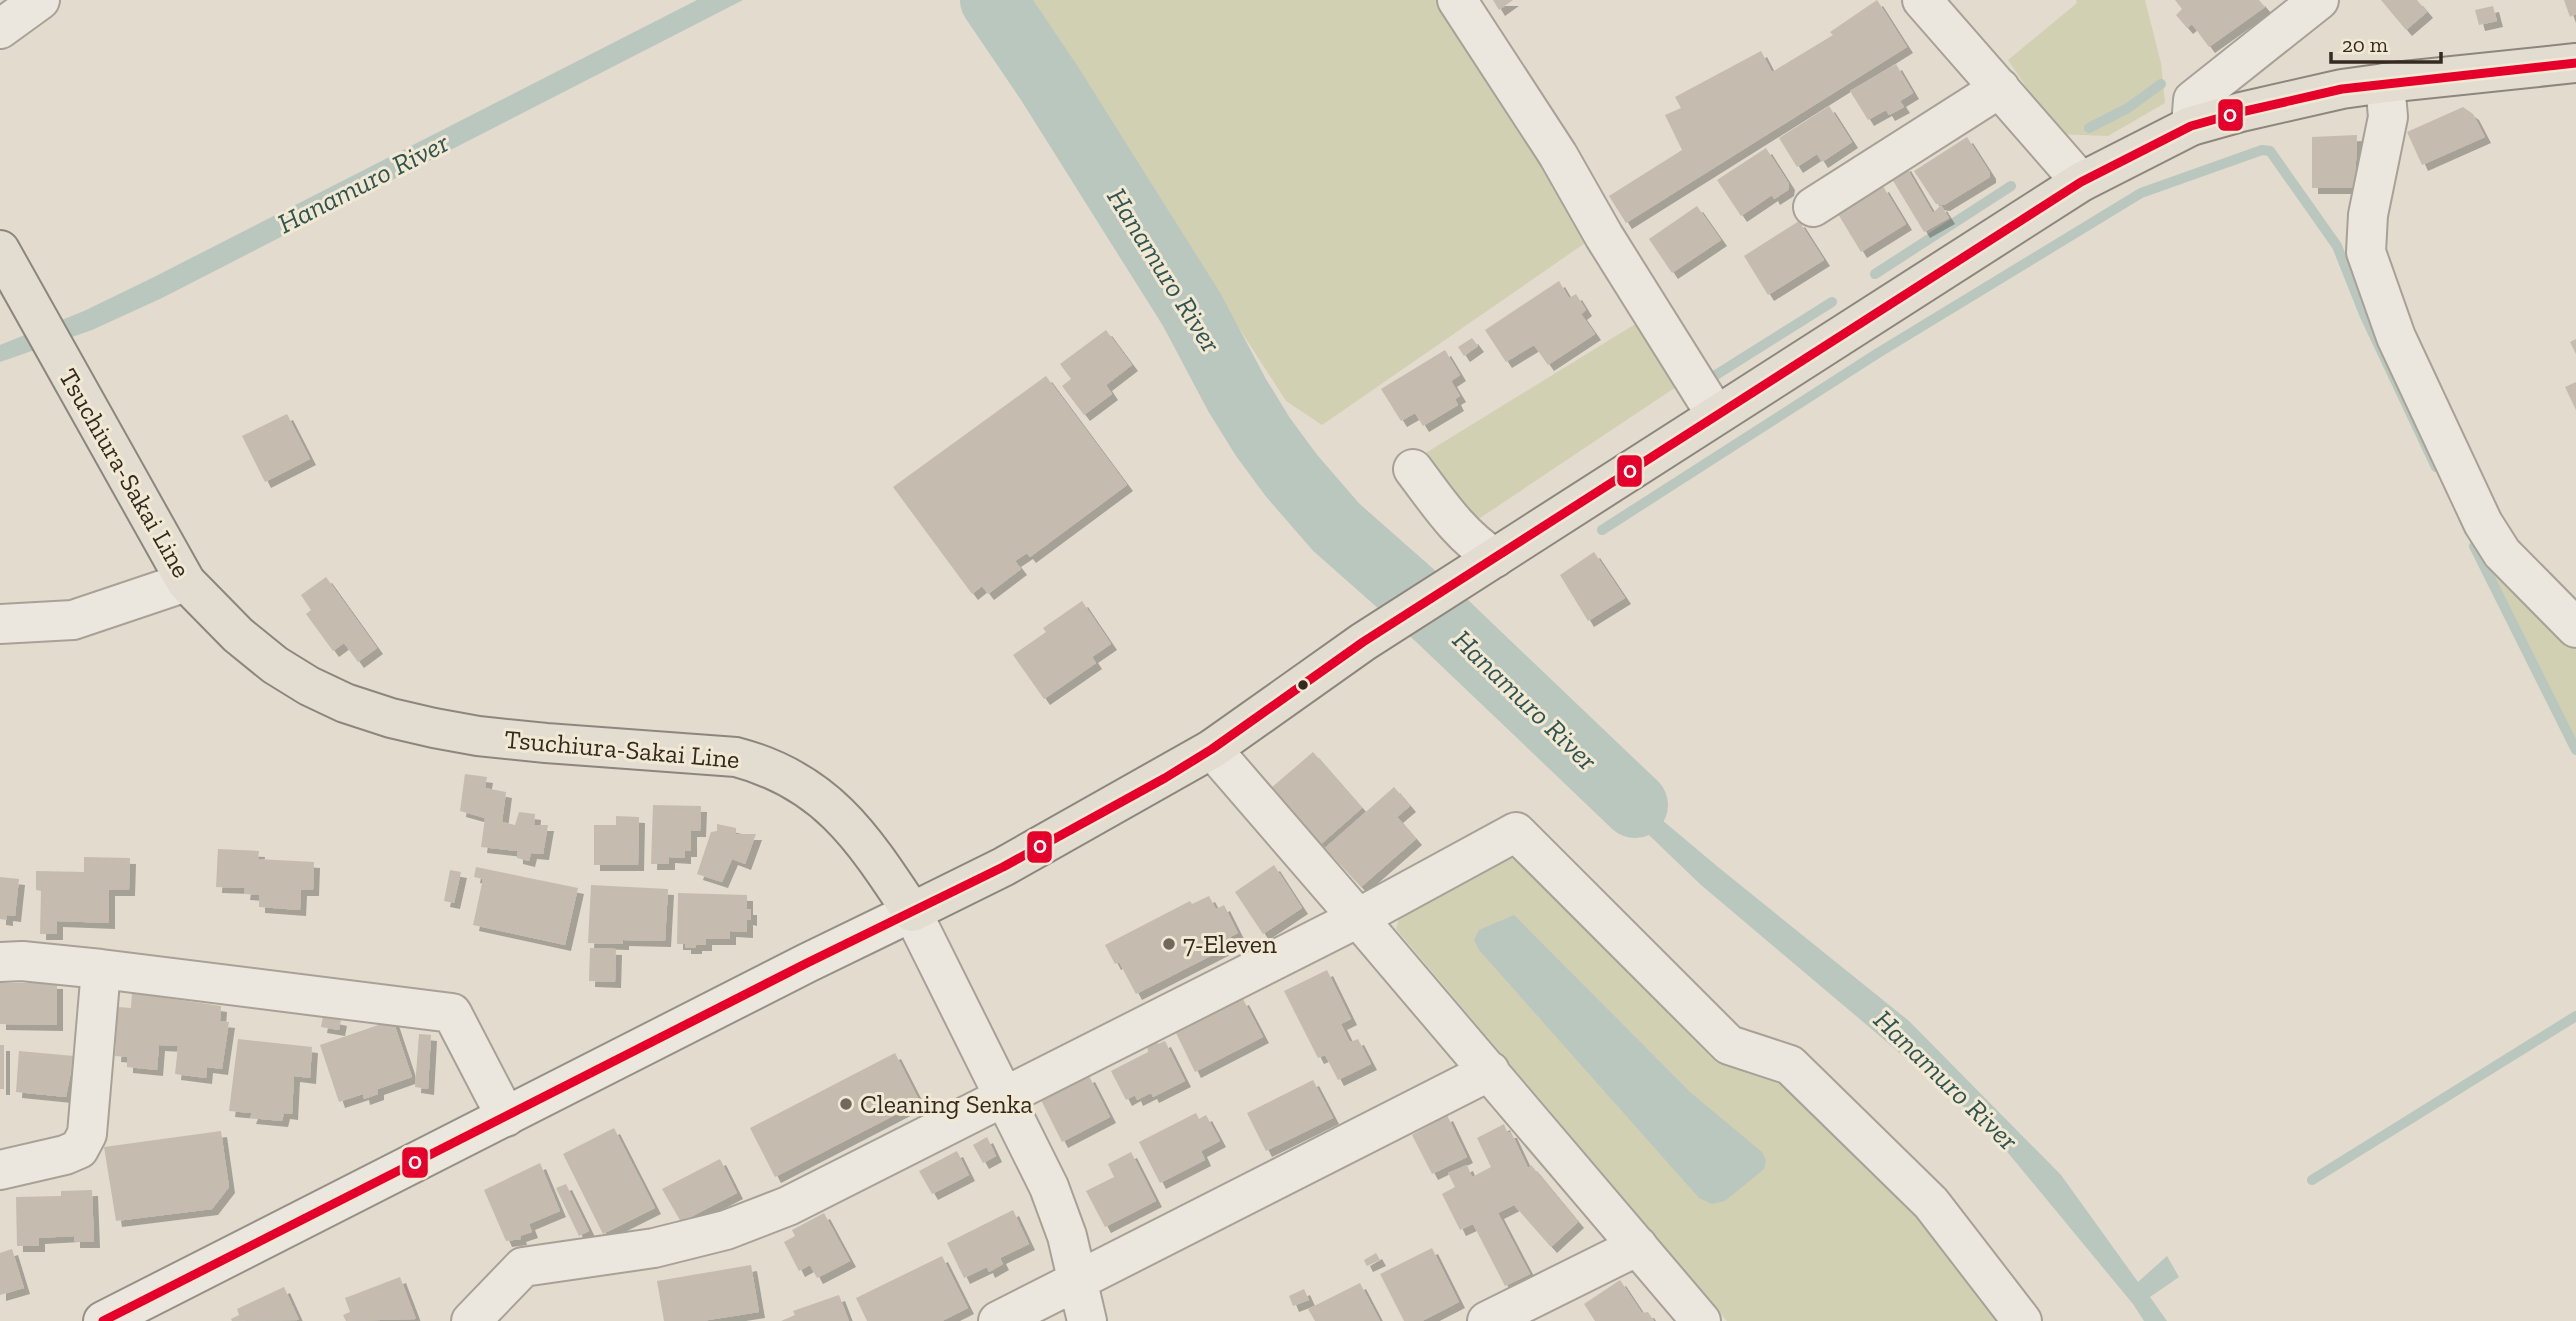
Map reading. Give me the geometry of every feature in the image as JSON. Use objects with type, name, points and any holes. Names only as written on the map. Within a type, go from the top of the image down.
[{"type":"main road","points":[[912,912],[1014,860],[1212,749],[1363,642],[2081,182],[2191,126],[2299,98],[2385,83],[2576,63]]},
{"type":"main road","name":"Tsuchiura-Sakai Line","points":[[0,250],[186,582],[238,635],[275,665],[309,686],[345,703],[391,718],[478,736],[736,757],[766,765],[793,778],[835,811],[869,846],[912,912]]},
{"type":"street","points":[[0,29],[40,0]]},
{"type":"street","points":[[1457,0],[1558,155],[1604,236],[1716,415]]},
{"type":"street","points":[[1922,0],[2081,182]]},
{"type":"street","points":[[2191,126],[2193,100],[2319,0]]},
{"type":"street","points":[[2385,83],[2388,117],[2368,215],[2366,252],[2396,337],[2490,533],[2502,553],[2576,628]]},
{"type":"street","points":[[1814,207],[2000,88]]},
{"type":"street","points":[[1413,469],[1456,527],[1476,546],[1486,564]]},
{"type":"street","points":[[0,624],[73,620],[186,582]]},
{"type":"street","points":[[1212,749],[1701,1321]]},
{"type":"street","points":[[471,1321],[523,1268],[654,1248],[726,1230],[788,1206],[1358,918],[1516,832],[1728,1045],[1790,1065],[1931,1203],[2022,1321]]},
{"type":"street","points":[[103,1321],[912,912],[1049,1187],[1066,1236],[1087,1321]]},
{"type":"street","points":[[0,962],[22,961],[101,969],[452,1013],[506,1117]]},
{"type":"street","points":[[0,1170],[65,1155],[79,1149],[87,1134],[101,969]]},
{"type":"street","points":[[998,1321],[1490,1071]]},
{"type":"street","points":[[1487,1321],[1638,1246]]},
{"type":"shaded area","points":[[1031,0],[1438,0],[1591,239],[1322,425],[1286,401],[1140,174],[1080,71]]},
{"type":"shaded area","points":[[2076,0],[2145,0],[2161,63],[2165,103],[2108,136],[2058,134],[2008,60],[2077,3]]},
{"type":"shaded area","points":[[1637,323],[1682,383],[1474,522],[1435,479],[1424,454]]},
{"type":"shaded area","points":[[2477,545],[2576,650],[2576,742]]},
{"type":"shaded area","points":[[1512,857],[1529,859],[1790,1076],[1904,1193],[2011,1321],[1727,1321],[1396,929],[1400,915]]},
{"type":"water","points":[[697,0],[743,0],[162,298],[92,330],[0,362],[0,345],[84,311],[152,278]]},
{"type":"water","points":[[1249,389],[1274,431],[1301,468],[1345,519],[1377,548],[1431,626],[1326,535],[1280,482],[1226,403]]},
{"type":"water","points":[[1431,626],[1718,867],[1909,1021],[2061,1175],[2138,1282],[2167,1256],[2179,1277],[2150,1297],[2167,1321],[2144,1321],[2133,1304],[1985,1125],[1700,884]]},
{"type":"water","points":[[1514,915],[1690,1092],[1762,1152],[1766,1160],[1764,1169],[1725,1201],[1712,1204],[1699,1198],[1479,950],[1474,940],[1479,930]]},
{"type":"pier","points":[[1388,559],[1433,624],[1427,628],[1364,574]]},
{"type":"building","points":[[1493,0],[1513,0],[1499,10]]},
{"type":"building","points":[[1877,0],[1907,47],[1626,223],[1609,196],[1682,150],[1665,115],[1681,108],[1675,97],[1761,51],[1772,72],[1833,35],[1830,32]]},
{"type":"building","points":[[2175,0],[2259,0],[2265,7],[2209,47],[2192,24],[2187,28],[2176,15],[2182,9]]},
{"type":"building","points":[[2381,0],[2417,0],[2427,12],[2406,30]]},
{"type":"building","points":[[2564,0],[2576,0],[2576,14],[2570,17]]},
{"type":"building","points":[[2493,6],[2497,21],[2479,25],[2475,10]]},
{"type":"building","points":[[1896,64],[1913,93],[1900,101],[1904,107],[1889,115],[1886,110],[1868,120],[1850,91]]},
{"type":"building","points":[[1829,106],[1852,142],[1822,162],[1817,154],[1797,167],[1779,138]]},
{"type":"building","points":[[2463,107],[2473,114],[2485,137],[2422,165],[2407,132]]},
{"type":"building","points":[[2357,135],[2355,188],[2312,188],[2312,137]]},
{"type":"building","points":[[1967,137],[1990,177],[1944,205],[1936,204],[1914,171]]},
{"type":"building","points":[[1766,148],[1789,184],[1788,190],[1774,199],[1772,195],[1741,216],[1717,180]]},
{"type":"building","points":[[1905,165],[1933,213],[1941,205],[1949,218],[1924,232],[1889,174]]},
{"type":"building","points":[[1883,186],[1906,224],[1861,252],[1838,214]]},
{"type":"building","points":[[1697,206],[1721,240],[1672,273],[1649,239]]},
{"type":"building","points":[[1799,221],[1824,260],[1768,295],[1744,256]]},
{"type":"building","points":[[1559,281],[1569,298],[1576,294],[1586,310],[1581,314],[1595,334],[1548,365],[1534,345],[1506,362],[1485,330]]},
{"type":"building","points":[[1106,330],[1132,365],[1106,385],[1112,394],[1084,415],[1062,386],[1071,379],[1060,364]]},
{"type":"building","points":[[1472,338],[1478,346],[1464,356],[1458,347]]},
{"type":"building","points":[[2576,339],[2576,354],[2570,342]]},
{"type":"building","points":[[1445,350],[1460,375],[1451,381],[1460,396],[1455,399],[1458,405],[1423,426],[1415,413],[1401,421],[1381,389]]},
{"type":"building","points":[[1046,376],[1127,485],[1030,557],[1027,553],[1015,561],[1021,569],[988,594],[982,586],[972,594],[893,487]]},
{"type":"building","points":[[2576,382],[2576,410],[2565,387]]},
{"type":"building","points":[[287,414],[310,459],[265,482],[242,436]]},
{"type":"building","points":[[1594,552],[1625,598],[1588,621],[1560,575]]},
{"type":"building","points":[[326,577],[377,648],[358,662],[344,643],[333,651],[306,614],[311,610],[301,595]]},
{"type":"building","points":[[1082,601],[1111,644],[1092,657],[1096,663],[1044,699],[1013,655],[1046,632],[1043,628]]},
{"type":"building","points":[[1313,752],[1362,808],[1321,844],[1271,788]]},
{"type":"building","points":[[465,774],[487,777],[485,788],[506,792],[502,822],[515,825],[519,812],[535,814],[534,825],[548,825],[543,854],[531,853],[529,861],[517,858],[517,851],[481,847],[485,818],[460,811]]},
{"type":"building","points":[[1394,787],[1410,806],[1397,817],[1416,839],[1361,887],[1325,848]]},
{"type":"building","points":[[653,805],[701,806],[700,831],[691,831],[691,851],[685,851],[685,858],[669,857],[669,864],[651,864]]},
{"type":"building","points":[[616,816],[639,817],[638,865],[594,865],[594,825],[616,825]]},
{"type":"building","points":[[717,824],[736,828],[736,834],[756,834],[745,864],[732,859],[722,882],[697,874],[711,832],[717,831]]},
{"type":"building","points":[[218,849],[259,851],[258,859],[314,862],[313,890],[301,890],[300,910],[259,907],[259,895],[244,894],[245,888],[216,887]]},
{"type":"building","points":[[84,857],[130,858],[129,890],[109,890],[109,923],[57,921],[57,934],[40,934],[41,891],[36,890],[36,871],[84,872]]},
{"type":"building","points":[[1274,865],[1302,908],[1263,934],[1235,892]]},
{"type":"building","points":[[476,867],[578,888],[565,945],[473,925],[483,879],[474,877]]},
{"type":"building","points":[[450,870],[461,872],[454,903],[444,901]]},
{"type":"building","points":[[0,877],[19,879],[15,916],[7,915],[7,920],[0,919]]},
{"type":"building","points":[[591,885],[668,889],[665,941],[588,943]]},
{"type":"building","points":[[678,893],[747,895],[747,909],[751,909],[751,920],[747,919],[747,932],[730,931],[730,939],[706,939],[706,945],[696,945],[696,948],[685,948],[685,944],[677,944]]},
{"type":"building","name":"7-Eleven","points":[[1209,896],[1216,909],[1224,905],[1238,933],[1230,937],[1234,944],[1136,994],[1119,962],[1115,964],[1105,945],[1190,901],[1192,904]]},
{"type":"building","points":[[590,948],[616,949],[615,982],[589,981]]},
{"type":"building","points":[[1327,970],[1351,1019],[1341,1024],[1350,1042],[1358,1039],[1371,1064],[1338,1080],[1325,1055],[1318,1058],[1284,991]]},
{"type":"building","points":[[0,983],[57,983],[57,1025],[0,1024]]},
{"type":"building","points":[[132,993],[221,1006],[220,1021],[229,1022],[222,1069],[207,1067],[206,1078],[175,1074],[178,1046],[159,1045],[157,1070],[127,1067],[127,1057],[115,1056],[118,1007],[131,1008]]},
{"type":"building","points":[[1243,999],[1263,1037],[1195,1072],[1176,1033]]},
{"type":"building","points":[[323,1016],[341,1020],[339,1030],[321,1027]]},
{"type":"building","points":[[393,1020],[412,1077],[378,1089],[378,1094],[364,1099],[363,1094],[339,1102],[320,1045]]},
{"type":"building","points":[[419,1034],[431,1035],[428,1089],[415,1087]]},
{"type":"building","points":[[238,1039],[312,1047],[310,1078],[294,1076],[292,1114],[284,1113],[282,1121],[250,1118],[252,1113],[229,1111]]},
{"type":"building","points":[[1155,1039],[1158,1044],[1165,1041],[1185,1081],[1153,1097],[1151,1093],[1137,1100],[1135,1095],[1126,1100],[1111,1071],[1148,1052],[1147,1043]]},
{"type":"building","points":[[0,1045],[4,1045],[4,1089],[0,1089]]},
{"type":"building","points":[[19,1051],[74,1056],[66,1097],[16,1092]]},
{"type":"building","points":[[895,1053],[920,1102],[775,1177],[750,1128]]},
{"type":"building","points":[[1089,1076],[1110,1117],[1062,1142],[1041,1100]]},
{"type":"building","points":[[1313,1080],[1333,1118],[1266,1151],[1247,1113]]},
{"type":"building","points":[[1196,1113],[1199,1119],[1206,1115],[1220,1141],[1201,1151],[1205,1160],[1160,1183],[1139,1142]]},
{"type":"building","points":[[1447,1115],[1467,1157],[1432,1174],[1412,1135]]},
{"type":"building","points":[[1504,1124],[1507,1132],[1511,1132],[1528,1168],[1531,1165],[1578,1222],[1551,1247],[1514,1205],[1498,1213],[1530,1274],[1505,1286],[1473,1224],[1460,1230],[1442,1194],[1455,1187],[1448,1173],[1467,1165],[1472,1177],[1491,1167],[1477,1138]]},
{"type":"building","points":[[614,1128],[655,1208],[603,1234],[563,1154]]},
{"type":"building","points":[[221,1131],[229,1187],[212,1209],[116,1221],[104,1147]]},
{"type":"building","points":[[987,1137],[996,1156],[983,1163],[973,1145]]},
{"type":"building","points":[[957,1151],[969,1175],[932,1194],[919,1171]]},
{"type":"building","points":[[1131,1152],[1156,1201],[1105,1227],[1086,1191],[1114,1177],[1108,1164]]},
{"type":"building","points":[[720,1159],[737,1193],[681,1222],[662,1189]]},
{"type":"building","points":[[540,1163],[560,1211],[529,1224],[532,1232],[520,1236],[521,1239],[506,1241],[484,1190]]},
{"type":"building","points":[[566,1184],[589,1231],[579,1236],[556,1188]]},
{"type":"building","points":[[92,1190],[94,1242],[74,1242],[74,1236],[39,1238],[39,1246],[17,1246],[16,1197],[61,1196],[61,1191]]},
{"type":"building","points":[[1013,1210],[1029,1244],[1000,1258],[1003,1264],[989,1272],[987,1267],[964,1278],[947,1243]]},
{"type":"building","points":[[824,1213],[850,1261],[817,1278],[810,1265],[799,1271],[784,1242],[795,1236],[792,1230]]},
{"type":"building","points":[[1432,1248],[1459,1302],[1422,1321],[1404,1321],[1380,1274]]},
{"type":"building","points":[[12,1249],[24,1288],[0,1295],[0,1253]]},
{"type":"building","points":[[1376,1253],[1380,1260],[1367,1266],[1364,1260]]},
{"type":"building","points":[[942,1256],[968,1308],[942,1321],[867,1321],[856,1298]]},
{"type":"building","points":[[751,1265],[759,1312],[702,1321],[664,1321],[657,1281]]},
{"type":"building","points":[[400,1277],[416,1319],[346,1321],[343,1315],[350,1312],[345,1298]]},
{"type":"building","points":[[1620,1280],[1642,1313],[1648,1312],[1654,1321],[1595,1321],[1584,1304]]},
{"type":"building","points":[[1360,1283],[1380,1321],[1315,1321],[1308,1309]]},
{"type":"building","points":[[284,1287],[299,1320],[232,1321],[231,1319],[239,1315],[237,1309]]},
{"type":"building","points":[[1304,1289],[1309,1300],[1293,1306],[1289,1296]]},
{"type":"building","points":[[839,1295],[849,1321],[781,1321],[795,1315],[793,1311]]},
{"type":"waterway","name":"Hanamuro River","points":[[993,0],[1048,81],[1192,310],[1237,395],[1291,475],[1336,527],[1439,618],[1635,805]]},
{"type":"waterway","points":[[2089,128],[2128,108],[2161,84]]},
{"type":"waterway","points":[[1602,530],[1878,353],[2141,193],[2262,150],[2270,151],[2337,246],[2364,314],[2436,467]]},
{"type":"waterway","points":[[1875,274],[2011,186]]},
{"type":"waterway","points":[[1707,371],[1711,378],[1832,302]]},
{"type":"waterway","points":[[2474,546],[2576,750]]},
{"type":"waterway","points":[[2312,1180],[2576,1016]]},
{"type":"transit line","name":"O","points":[[103,1321],[807,963],[1003,867],[1165,778],[1212,749],[1363,642],[2081,182],[2191,126],[2342,89],[2576,63]]},
{"type":"place","name":"7-Eleven","points":[[1169,944]]},
{"type":"place","name":"Cleaning Senka","points":[[846,1104]]}]
